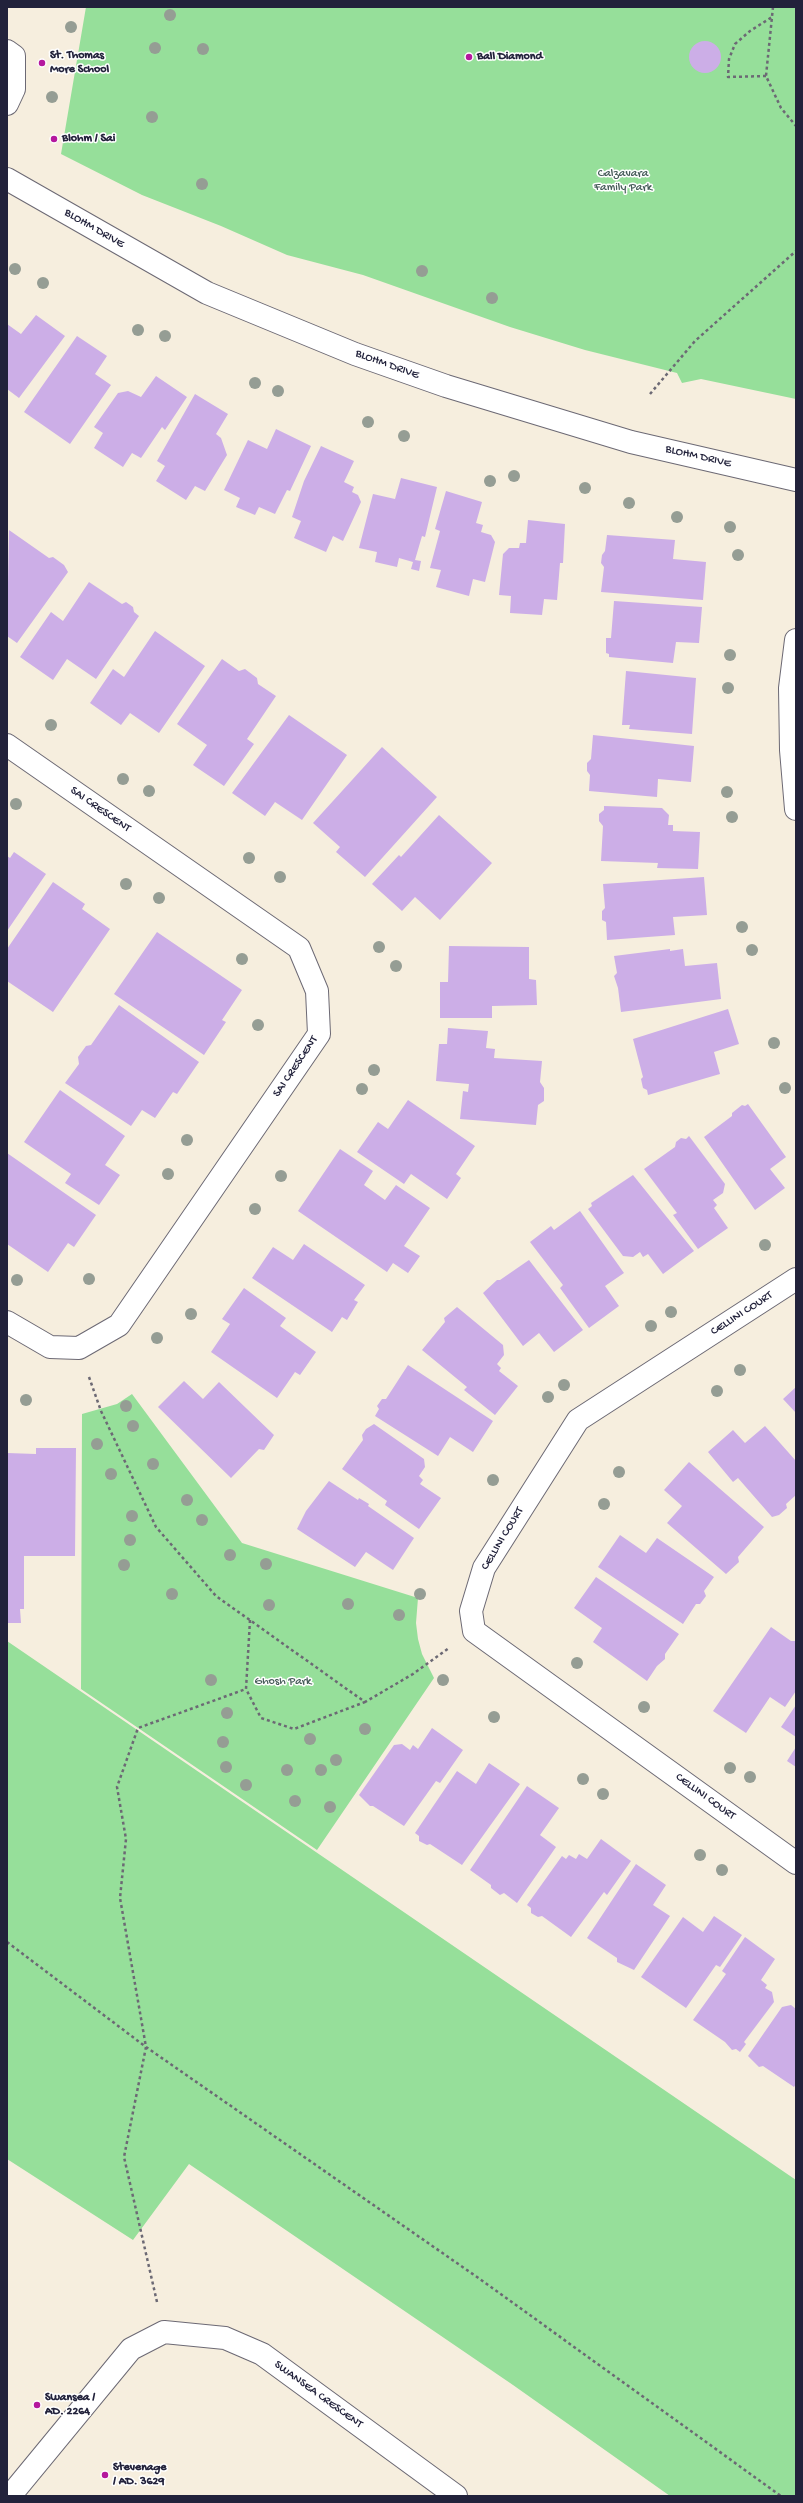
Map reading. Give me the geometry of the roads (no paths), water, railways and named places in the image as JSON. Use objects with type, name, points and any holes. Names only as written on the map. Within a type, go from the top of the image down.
[{"type":"street","points":[[7,104],[14,89],[10,54]]},
{"type":"street","name":"BLOHM DRIVE","points":[[7,179],[207,293],[355,354],[446,386],[632,442],[796,480]]},
{"type":"street","points":[[796,640],[790,688],[791,750],[796,809]]},
{"type":"street","name":"SAI CRESCENT","points":[[7,746],[299,948],[317,991],[319,1034],[119,1325],[79,1348],[50,1347],[7,1322]]},
{"type":"street","name":"CELLINI COURT","points":[[796,1279],[578,1420],[484,1568],[471,1611],[474,1631],[796,1863]]},
{"type":"street","name":"SWANSEA CRESCENT","points":[[10,2496],[131,2349],[164,2332],[225,2338],[262,2354],[456,2496]]},
{"type":"place","name":"Ball Diamond","points":[[469,57]]},
{"type":"place","name":"St. Thomas More School","points":[[42,63]]},
{"type":"place","name":"Blohm / Sai","points":[[54,139]]},
{"type":"place","name":"Swansea / AD. 2264","points":[[37,2405]]},
{"type":"place","name":"Stevenage / AD. 3629","points":[[105,2475]]},
{"type":"park label","name":"Calzavara Family Park","points":[[623,181]]},
{"type":"park label","name":"Ghosh Park","points":[[283,1682]]}]
